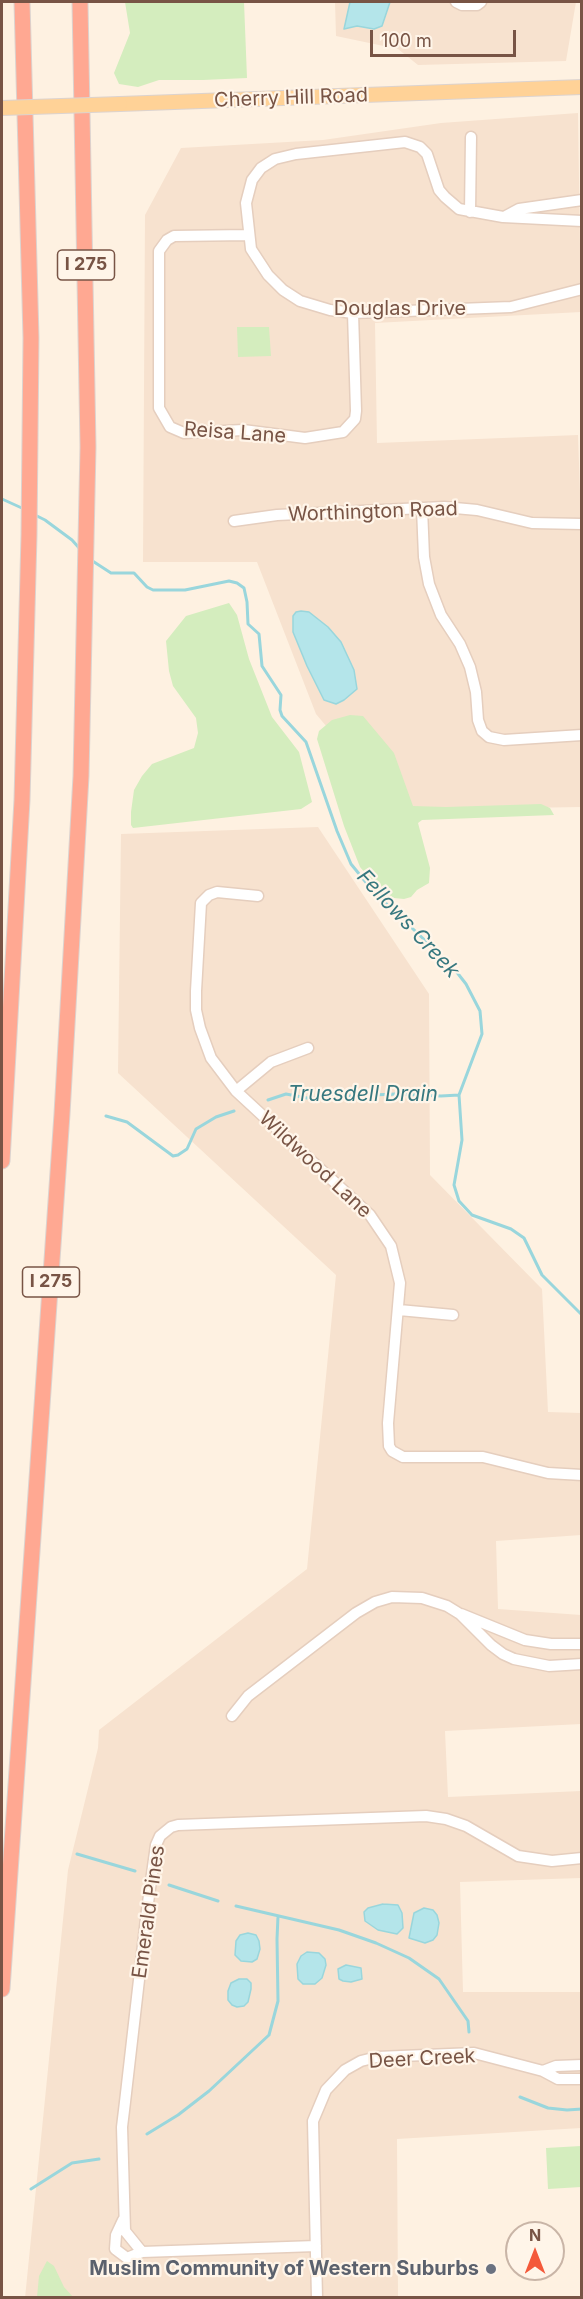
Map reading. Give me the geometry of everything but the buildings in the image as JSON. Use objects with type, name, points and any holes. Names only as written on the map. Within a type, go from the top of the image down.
[{"type":"highway","name":"I 275","points":[[2,1161],[22,811],[29,535],[31,338],[22,2]]},
{"type":"highway","name":"I 275","points":[[2,1989],[63,1102],[81,776],[87,529],[86,261],[80,2]]},
{"type":"main road","name":"Cherry Hill Road","points":[[2,108],[582,87]]},
{"type":"street","points":[[456,2],[462,5],[477,5],[482,2]]},
{"type":"street","points":[[470,212],[471,137]]},
{"type":"street","name":"Douglas Drive","points":[[582,221],[503,217],[459,209],[439,190],[432,163],[424,151],[411,143],[400,142],[296,154],[268,162],[256,174],[249,186],[246,203],[248,235],[254,256],[271,279],[283,290],[309,305],[353,313],[511,307],[582,289]]},
{"type":"street","name":"Douglas Drive","points":[[503,217],[519,209],[582,200]]},
{"type":"street","name":"Reisa Lane","points":[[248,235],[174,236],[167,240],[159,250],[159,408],[170,427],[184,433],[243,430],[305,438],[343,432],[355,419],[356,411],[353,313]]},
{"type":"street","name":"Worthington Road","points":[[234,521],[277,515],[460,507],[532,523],[582,524]]},
{"type":"street","points":[[422,508],[424,557],[429,584],[441,615],[460,644],[470,667],[476,692],[478,720],[482,731],[489,737],[504,740],[582,735]]},
{"type":"street","name":"Wildwood Lane","points":[[258,896],[217,892],[204,898],[199,908],[196,1011],[200,1028],[211,1058],[236,1091],[370,1215],[391,1246],[399,1273],[399,1310],[387,1439],[392,1451],[397,1455],[411,1458],[483,1457],[548,1473],[582,1475]]},
{"type":"street","points":[[236,1091],[271,1062],[309,1048]]},
{"type":"street","points":[[399,1310],[453,1315]]},
{"type":"street","points":[[232,1716],[248,1696],[356,1613],[375,1602],[403,1596],[422,1598],[447,1606],[460,1614],[530,1641],[550,1644],[582,1644]]},
{"type":"street","points":[[460,1614],[475,1631],[503,1654],[525,1662],[549,1666],[582,1664]]},
{"type":"street","points":[[525,1662],[530,1641]]},
{"type":"street","name":"Emerald Pines","points":[[142,2252],[125,2231],[122,2127],[156,1845],[160,1836],[171,1827],[187,1825],[426,1816],[456,1822],[508,1852],[529,1859],[552,1861],[582,1858]]},
{"type":"street","name":"Deer Creek","points":[[317,2298],[313,2121],[326,2090],[345,2070],[361,2061],[377,2057],[465,2052],[481,2054],[543,2071],[558,2079],[582,2079]]},
{"type":"street","name":"Deer Creek","points":[[543,2071],[556,2066],[582,2065]]},
{"type":"street","points":[[125,2217],[116,2235],[115,2249],[127,2258],[142,2252],[316,2246]]},
{"type":"shaded area","points":[[335,2],[576,2],[566,61],[418,65],[398,49],[336,36]]},
{"type":"shaded area","points":[[578,113],[581,312],[375,323],[377,443],[578,435],[582,550],[581,807],[397,810],[316,714],[257,562],[143,562],[145,215],[181,148],[323,140],[441,123]]},
{"type":"shaded area","points":[[318,827],[429,994],[430,1175],[542,1289],[548,1412],[581,1413],[581,1535],[496,1541],[498,1609],[581,1615],[581,1724],[445,1731],[448,1797],[581,1791],[581,1878],[460,1882],[463,1992],[581,1992],[581,2128],[397,2139],[398,2297],[25,2298],[68,1870],[98,1748],[99,1730],[307,1569],[336,1275],[118,1073],[121,834]]},
{"type":"green space","points":[[125,2],[244,2],[247,78],[159,80],[138,87],[119,84],[114,73],[130,33]]},
{"type":"green space","points":[[237,327],[269,327],[271,356],[238,357]]},
{"type":"green space","points":[[229,603],[237,615],[249,659],[272,717],[299,752],[312,802],[301,809],[133,828],[131,812],[134,790],[142,776],[152,764],[194,748],[198,733],[196,718],[173,686],[166,641],[186,616]]},
{"type":"green space","points":[[350,715],[363,716],[394,753],[413,806],[541,804],[550,808],[554,815],[422,820],[418,823],[430,868],[429,883],[417,890],[411,897],[394,898],[378,888],[360,867],[344,826],[317,739],[319,731],[332,720]]},
{"type":"green space","points":[[581,2146],[581,2187],[548,2189],[546,2148]]},
{"type":"green space","points":[[47,2261],[54,2266],[64,2287],[73,2297],[37,2297],[39,2276]]},
{"type":"water","points":[[350,2],[390,2],[382,26],[374,29],[357,26],[344,29]]},
{"type":"water","points":[[296,612],[309,612],[328,627],[341,642],[354,670],[357,689],[336,704],[324,700],[293,632],[293,616]]},
{"type":"water","points":[[383,1904],[398,1905],[402,1913],[403,1928],[397,1934],[378,1930],[365,1921],[364,1912],[368,1908]]},
{"type":"water","points":[[424,1908],[433,1910],[439,1923],[437,1935],[433,1940],[425,1943],[409,1938],[414,1913]]},
{"type":"water","points":[[248,1933],[256,1935],[259,1941],[260,1949],[257,1959],[252,1962],[241,1961],[235,1955],[236,1941],[240,1935]]},
{"type":"water","points":[[307,1952],[319,1953],[325,1959],[326,1965],[322,1978],[315,1984],[303,1984],[298,1979],[297,1964],[301,1956]]},
{"type":"water","points":[[346,1965],[361,1968],[362,1979],[351,1982],[339,1979],[338,1969]]},
{"type":"water","points":[[239,1979],[247,1979],[251,1983],[251,1989],[248,2002],[244,2006],[237,2007],[228,2000],[228,1991],[231,1983]]},
{"type":"waterway","name":"Fellows Creek","points":[[2,499],[24,509]]},
{"type":"waterway","name":"Fellows Creek","points":[[35,515],[72,540],[80,549]]},
{"type":"waterway","name":"Fellows Creek","points":[[91,560],[111,573],[134,573],[153,590],[185,590],[229,581],[244,588],[248,624],[259,634],[262,666],[281,695],[282,716],[306,742],[351,864],[373,891],[452,966],[466,984],[480,1011],[482,1034],[459,1095],[462,1140],[454,1185],[459,1201],[472,1215],[511,1229],[524,1238],[542,1275],[582,1315]]},
{"type":"waterway","name":"Truesdell Drain","points":[[268,1100],[286,1094],[307,1098],[395,1094],[459,1095]]},
{"type":"waterway","name":"Truesdell Drain","points":[[106,1116],[127,1122],[173,1156],[187,1149],[196,1129],[216,1117],[234,1111]]},
{"type":"waterway","points":[[77,1854],[135,1871]]},
{"type":"waterway","points":[[169,1885],[218,1901]]},
{"type":"waterway","points":[[236,1906],[339,1930],[409,1958],[439,1979],[468,2021],[469,2032]]},
{"type":"waterway","points":[[147,2134],[178,2115],[209,2091],[269,2035],[278,2001],[278,1916]]},
{"type":"waterway","points":[[520,2097],[548,2108],[582,2109]]},
{"type":"waterway","points":[[31,2189],[72,2163],[99,2159]]},
{"type":"place","name":"Muslim Community of Western Suburbs","points":[[491,2269]]}]
